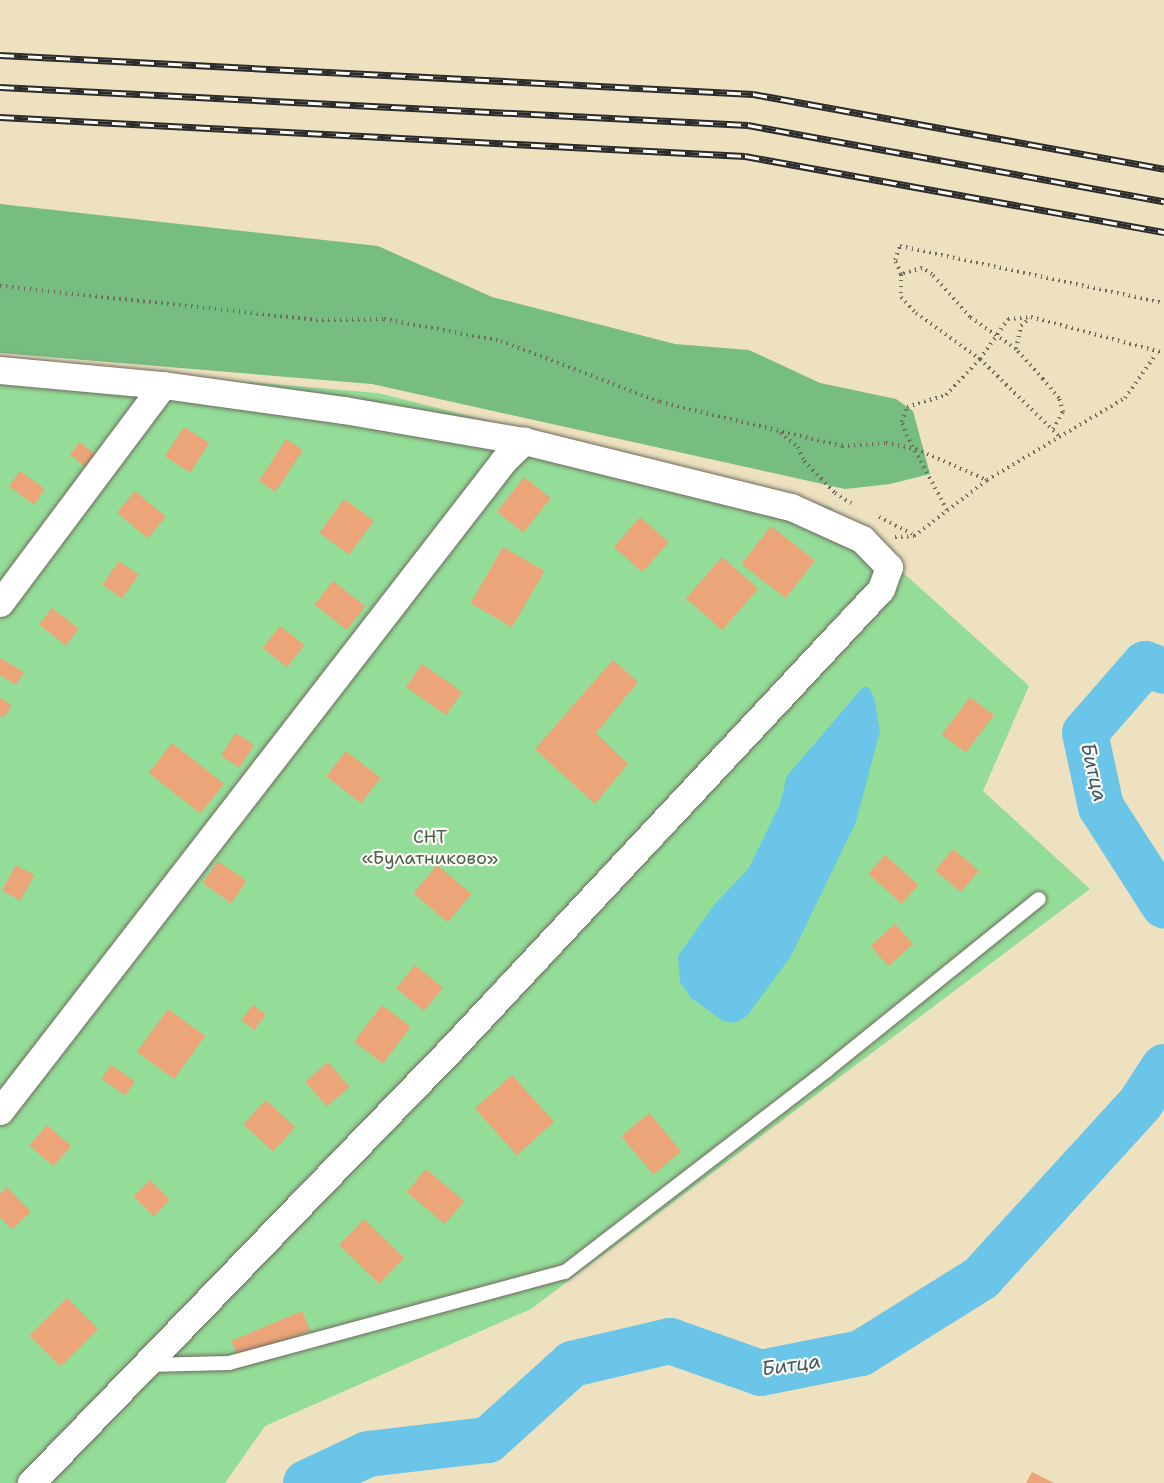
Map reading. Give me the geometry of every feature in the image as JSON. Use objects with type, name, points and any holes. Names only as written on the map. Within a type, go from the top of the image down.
[{"type":"street","points":[[0,370],[163,385],[524,441],[791,507],[862,539],[889,567],[881,589],[450,1050],[31,1483]]},
{"type":"street","points":[[0,603],[163,385]]},
{"type":"street","points":[[0,1111],[504,460],[524,441]]},
{"type":"lane","points":[[145,1366],[229,1363],[565,1272],[827,1070],[1039,899]]},
{"type":"path","points":[[1059,436],[980,359],[908,305],[901,297],[901,274],[895,260],[900,246],[913,246],[1072,285],[1164,303]]},
{"type":"path","points":[[901,274],[922,268],[932,274],[970,317],[1016,349],[1059,398],[1063,412],[1053,429]]},
{"type":"path","points":[[0,286],[316,320],[396,321],[501,340],[660,402],[842,446],[886,443],[916,450],[987,480]]},
{"type":"path","points":[[1016,349],[1021,326],[1031,317]]},
{"type":"path","points":[[947,510],[902,422],[907,407],[946,395],[980,359],[1008,319],[1031,317],[1156,354],[1164,353]]},
{"type":"path","points":[[862,539],[914,536],[987,480],[1125,398],[1156,354]]},
{"type":"path","points":[[777,431],[798,447],[804,461],[835,493],[859,507]]},
{"type":"path","points":[[868,512],[914,536]]},
{"type":"green space","points":[[0,204],[378,246],[492,297],[675,344],[749,350],[820,383],[896,399],[913,411],[930,474],[890,484],[845,489],[372,384],[0,353]]},
{"type":"green space","name":"СНТ «Булатниково»","points":[[0,361],[378,393],[830,507],[1029,686],[983,791],[1090,889],[531,1309],[265,1426],[225,1483],[0,1483]]},
{"type":"water","points":[[863,687],[868,687],[874,697],[880,731],[856,822],[791,956],[747,1016],[735,1023],[723,1021],[691,998],[680,982],[678,956],[714,905],[749,868],[780,804],[787,776]]},
{"type":"building","points":[[184,427],[209,443],[190,473],[165,456]]},
{"type":"building","points":[[286,439],[303,450],[276,492],[259,481]]},
{"type":"building","points":[[80,442],[95,454],[85,466],[70,454]]},
{"type":"building","points":[[20,471],[45,489],[34,505],[9,486]]},
{"type":"building","points":[[524,477],[551,498],[524,533],[497,512]]},
{"type":"building","points":[[135,491],[166,517],[148,538],[117,512]]},
{"type":"building","points":[[344,499],[374,521],[349,555],[319,533]]},
{"type":"building","points":[[640,517],[669,542],[642,572],[614,547]]},
{"type":"building","points":[[771,526],[815,560],[786,598],[741,564]]},
{"type":"building","points":[[503,547],[545,571],[512,627],[470,603]]},
{"type":"building","points":[[722,557],[758,588],[722,630],[686,599]]},
{"type":"building","points":[[119,561],[139,575],[122,599],[102,585]]},
{"type":"building","points":[[333,581],[365,606],[347,630],[315,605]]},
{"type":"building","points":[[52,608],[79,629],[66,645],[39,625]]},
{"type":"building","points":[[280,626],[304,645],[287,667],[263,648]]},
{"type":"building","points":[[0,658],[24,672],[16,685],[0,675]]},
{"type":"building","points":[[613,660],[638,682],[596,733],[628,764],[595,804],[535,749]]},
{"type":"building","points":[[422,664],[462,692],[446,715],[406,687]]},
{"type":"building","points":[[970,697],[994,715],[966,753],[942,735]]},
{"type":"building","points":[[0,698],[12,706],[3,718],[0,716]]},
{"type":"building","points":[[236,733],[254,745],[239,768],[221,755]]},
{"type":"building","points":[[172,743],[224,784],[201,814],[149,773]]},
{"type":"building","points":[[346,751],[381,778],[361,803],[326,776]]},
{"type":"building","points":[[953,849],[979,871],[961,892],[935,870]]},
{"type":"building","points":[[885,855],[918,885],[902,904],[868,874]]},
{"type":"building","points":[[218,861],[247,881],[231,903],[203,883]]},
{"type":"building","points":[[16,865],[34,875],[20,901],[2,890]]},
{"type":"building","points":[[437,865],[471,894],[448,922],[413,893]]},
{"type":"building","points":[[895,924],[913,944],[889,966],[870,946]]},
{"type":"building","points":[[415,965],[443,988],[424,1011],[396,988]]},
{"type":"building","points":[[253,1005],[266,1015],[254,1030],[241,1020]]},
{"type":"building","points":[[382,1005],[411,1027],[383,1063],[354,1042]]},
{"type":"building","points":[[168,1009],[205,1036],[174,1079],[137,1052]]},
{"type":"building","points":[[328,1062],[350,1087],[327,1107],[305,1082]]},
{"type":"building","points":[[111,1065],[135,1081],[126,1095],[101,1079]]},
{"type":"building","points":[[512,1075],[554,1122],[517,1155],[475,1108]]},
{"type":"building","points":[[266,1100],[295,1127],[273,1151],[243,1124]]},
{"type":"building","points":[[649,1113],[681,1151],[654,1174],[621,1136]]},
{"type":"building","points":[[47,1125],[71,1146],[53,1166],[29,1145]]},
{"type":"building","points":[[426,1169],[464,1201],[445,1224],[407,1192]]},
{"type":"building","points":[[150,1180],[170,1200],[154,1216],[134,1196]]},
{"type":"building","points":[[7,1187],[31,1212],[12,1229],[0,1217],[0,1194]]},
{"type":"building","points":[[364,1219],[404,1258],[379,1284],[339,1245]]},
{"type":"building","points":[[67,1298],[98,1329],[61,1367],[30,1335]]},
{"type":"building","points":[[302,1311],[310,1330],[239,1360],[231,1341]]},
{"type":"building","points":[[1032,1472],[1054,1483],[1026,1483]]},
{"type":"waterway","name":"Битца","points":[[1164,671],[1145,664],[1085,733],[1101,807],[1164,905]]},
{"type":"waterway","name":"Битца","points":[[306,1483],[368,1454],[488,1440],[572,1364],[670,1341],[761,1373],[861,1353],[981,1278],[1140,1104],[1164,1067]]},
{"type":"railway","points":[[0,55],[753,94],[1164,169]]},
{"type":"railway","points":[[0,87],[748,125],[1164,201]]},
{"type":"railway","points":[[0,117],[745,156],[1164,232]]}]
